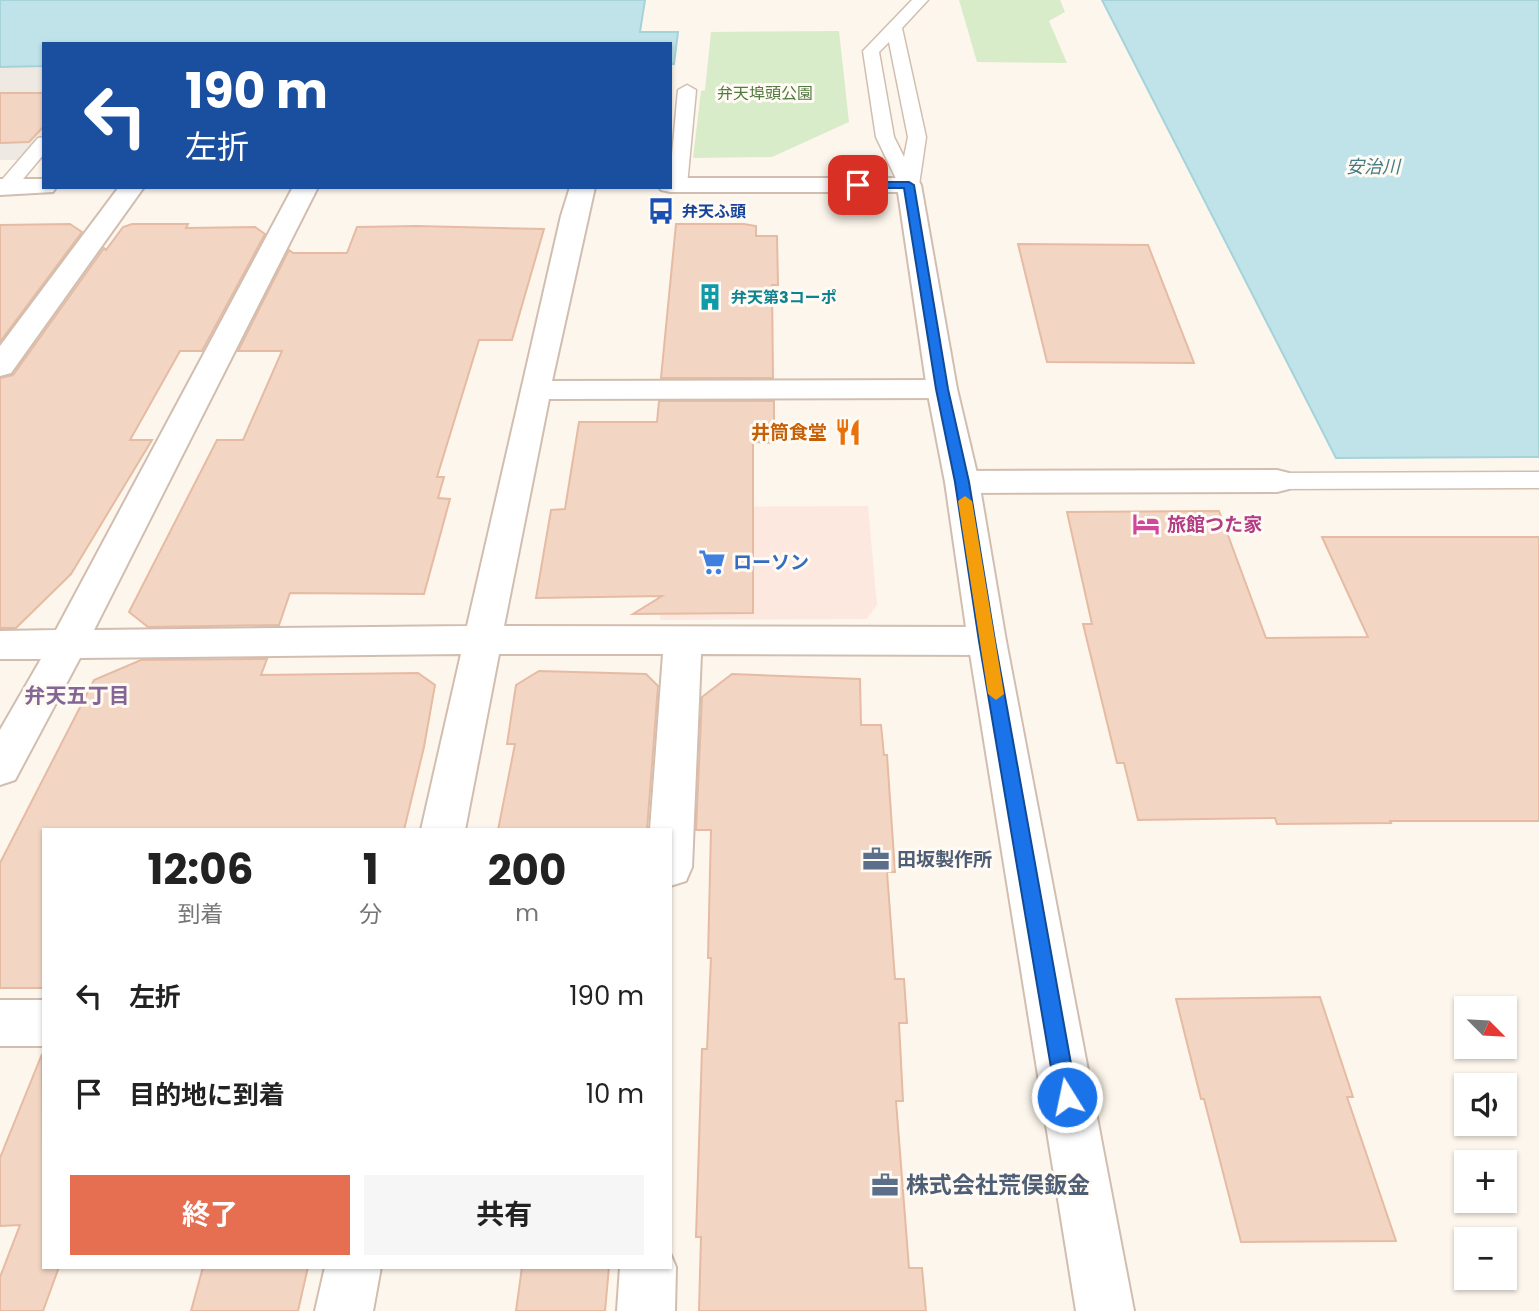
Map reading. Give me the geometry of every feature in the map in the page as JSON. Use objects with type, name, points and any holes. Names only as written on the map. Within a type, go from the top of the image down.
[{"type":"street","points":[[674,185],[909,185],[942,389],[962,482],[987,641],[1105,1311]]},
{"type":"street","points":[[3,187],[42,187]]},
{"type":"street","points":[[0,367],[131,189]]},
{"type":"street","points":[[0,768],[68,644],[305,189]]},
{"type":"street","points":[[443,828],[535,390],[573,216],[582,189]]},
{"type":"street","points":[[535,390],[942,389]]},
{"type":"street","points":[[962,482],[1277,481]]},
{"type":"street","points":[[0,645],[484,639],[987,641]]},
{"type":"street","points":[[672,832],[683,640]]},
{"type":"street","points":[[0,1023],[42,1023]]},
{"type":"street","points":[[344,1311],[353,1269]]},
{"type":"street","points":[[646,1311],[648,1269]]},
{"type":"lane","points":[[909,185],[885,136],[871,51],[920,0]]},
{"type":"lane","points":[[894,27],[917,137],[909,185]]},
{"type":"lane","points":[[674,185],[687,90]]},
{"type":"lane","points":[[3,187],[42,144]]},
{"type":"lane","points":[[1277,481],[1539,480]]},
{"type":"shaded area","points":[[42,66],[42,160],[0,160],[0,67]]},
{"type":"shaded area","points":[[868,506],[877,605],[867,619],[660,620],[668,507]]},
{"type":"green space","points":[[959,0],[1060,0],[1065,12],[1049,21],[1067,63],[977,62]]},
{"type":"green space","name":"弁天埠頭公園","points":[[839,31],[849,122],[772,157],[693,158],[701,91],[705,90],[711,32],[708,32]]},
{"type":"water","points":[[0,0],[645,0],[640,32],[678,32],[674,64],[672,42],[42,42],[42,66],[0,67]]},
{"type":"water","name":"安治川","points":[[1102,0],[1539,0],[1539,457],[1336,458]]},
{"type":"building","points":[[0,93],[42,93],[42,128],[29,142],[0,143]]},
{"type":"building","points":[[70,224],[82,232],[0,342],[0,225]]},
{"type":"building","points":[[132,224],[188,224],[186,228],[255,227],[265,234],[202,351],[180,351],[130,440],[152,440],[71,574],[16,628],[0,628],[0,378],[13,375],[104,248],[106,250],[123,227]]},
{"type":"building","name":"弁天第3コーポ","points":[[676,224],[744,224],[756,226],[756,236],[777,236],[778,285],[772,285],[773,378],[661,378]]},
{"type":"building","points":[[357,227],[544,229],[512,340],[479,340],[437,477],[444,477],[438,498],[450,499],[424,594],[290,593],[279,625],[148,627],[129,612],[217,440],[243,440],[282,351],[238,351],[289,250],[293,253],[347,253]]},
{"type":"building","points":[[1018,244],[1148,245],[1194,363],[1047,362]]},
{"type":"building","points":[[659,401],[774,401],[774,443],[753,442],[753,613],[633,614],[662,596],[536,598],[551,510],[565,509],[579,422],[657,422]]},
{"type":"building","points":[[1219,511],[1266,638],[1368,637],[1322,537],[1539,537],[1539,821],[1277,824],[1275,818],[1138,820],[1124,763],[1117,763],[1083,624],[1092,624],[1067,512]]},
{"type":"building","points":[[267,659],[261,675],[418,673],[435,685],[424,747],[404,828],[42,828],[42,988],[0,988],[0,863],[94,680],[141,660]]},
{"type":"building","points":[[539,671],[646,674],[658,686],[647,828],[498,828],[515,744],[507,744],[516,685]]},
{"type":"building","points":[[732,674],[860,679],[861,725],[881,725],[884,755],[887,755],[895,872],[887,872],[895,979],[904,979],[907,1023],[899,1023],[903,1101],[896,1101],[909,1268],[922,1268],[926,1311],[699,1311],[701,1237],[696,1237],[702,1049],[707,1049],[711,958],[708,958],[711,830],[696,830],[702,697]]},
{"type":"building","points":[[1320,997],[1353,1097],[1347,1097],[1396,1241],[1241,1242],[1176,999]]},
{"type":"building","points":[[42,1054],[42,1269],[58,1269],[43,1311],[0,1311],[0,1277],[20,1225],[0,1226],[0,1158]]},
{"type":"building","points":[[202,1269],[308,1269],[298,1311],[191,1311]]},
{"type":"building","points":[[522,1269],[609,1269],[605,1311],[516,1311]]},
{"type":"slow traffic","points":[[965,501],[996,694]]},
{"type":"place","name":"弁天ふ頭","points":[[661,211]]},
{"type":"place","name":"弁天第3コーポ","points":[[710,297]]},
{"type":"place","name":"井筒食堂","points":[[848,432]]},
{"type":"place","name":"旅館つた家","points":[[1146,524]]},
{"type":"place","name":"ローソン","points":[[712,562]]},
{"type":"place","name":"田坂製作所","points":[[876,859]]},
{"type":"place","name":"株式会社荒俣鈑金","points":[[885,1185]]},
{"type":"district","name":"弁天五丁目","points":[[77,695]]},
{"type":"route","points":[[858,185],[909,185],[942,389],[962,482],[987,641],[1067,1097]]}]
